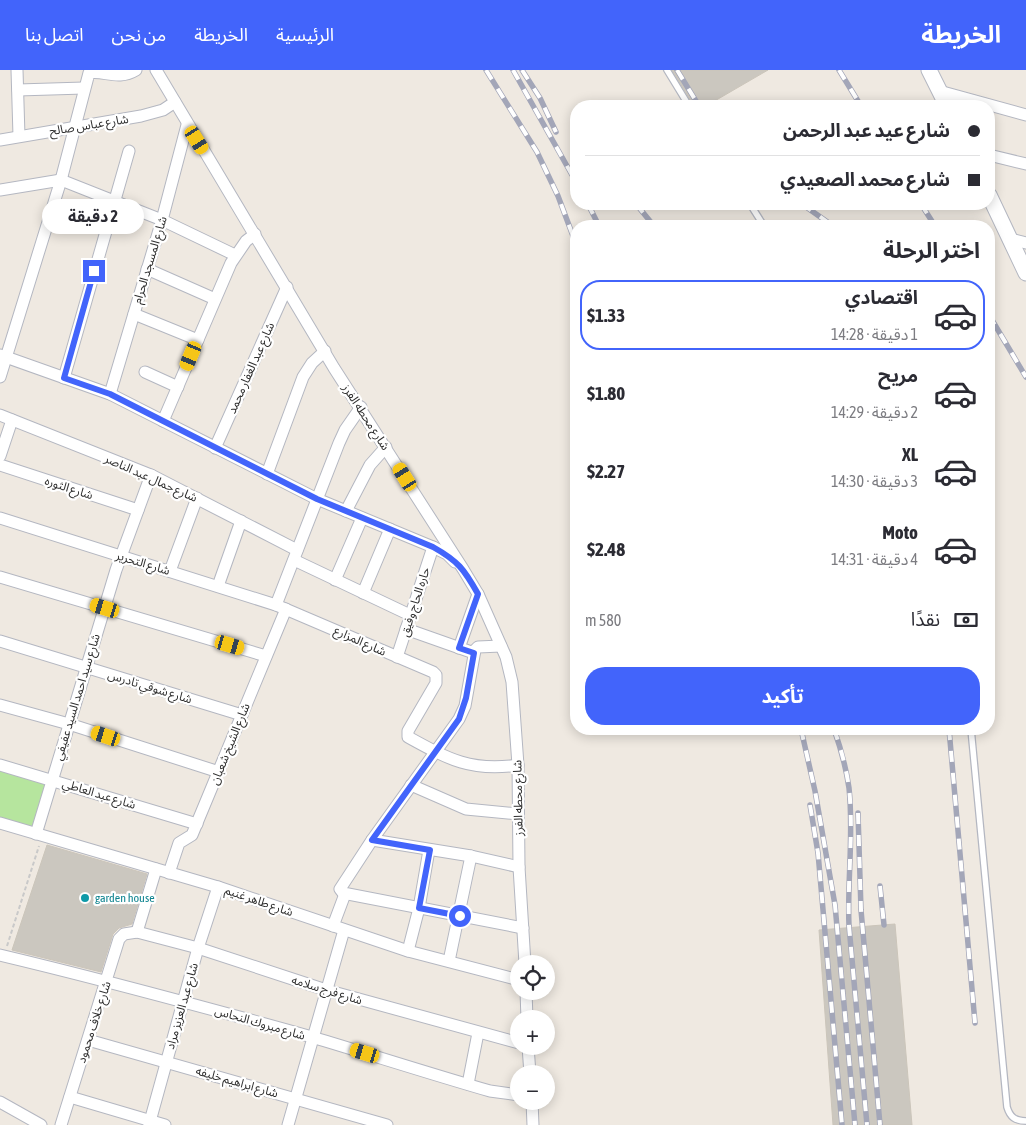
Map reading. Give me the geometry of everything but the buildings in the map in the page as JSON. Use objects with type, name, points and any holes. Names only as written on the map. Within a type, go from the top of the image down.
[{"type":"street","points":[[17,70],[20,136]]},
{"type":"street","points":[[0,376],[3,356],[61,180],[89,74],[94,72],[121,75],[130,74],[136,70]]},
{"type":"street","name":"شارع محطه الفرز","points":[[156,70],[187,125],[325,351],[478,594],[510,666],[518,765],[518,814],[524,955]]},
{"type":"street","points":[[929,70],[944,100]]},
{"type":"street","points":[[18,90],[84,88]]},
{"type":"street","points":[[939,91],[972,100]]},
{"type":"street","name":"شارع عباس صالح","points":[[0,140],[141,116],[163,110],[174,102]]},
{"type":"street","points":[[995,106],[1026,115]]},
{"type":"street","name":"شارع المسجد الحرام","points":[[110,394],[162,220],[187,125]]},
{"type":"street","points":[[64,378],[129,150]]},
{"type":"street","points":[[995,156],[1026,164]]},
{"type":"street","points":[[0,190],[61,180],[162,220],[235,255]]},
{"type":"street","points":[[995,208],[1026,273]]},
{"type":"street","points":[[163,421],[235,255],[246,241],[255,234]]},
{"type":"street","points":[[1010,239],[1026,243]]},
{"type":"street","points":[[147,269],[215,299]]},
{"type":"street","name":"شارع عبد الغفار محمد","points":[[215,448],[287,287]]},
{"type":"street","points":[[134,314],[198,340]]},
{"type":"street","points":[[267,474],[303,377],[312,363],[325,351]]},
{"type":"street","points":[[3,356],[110,394],[317,499],[433,547],[447,554],[463,569]]},
{"type":"street","points":[[145,372],[178,387]]},
{"type":"street","name":"شارع الشيخ شعبان","points":[[169,873],[179,843],[192,835],[242,715],[266,656],[296,555],[317,499],[345,430],[361,407]]},
{"type":"street","name":"شارع جمال عبد الناصر","points":[[0,415],[151,475],[241,521],[335,580],[410,616]]},
{"type":"street","points":[[0,456],[12,420]]},
{"type":"street","points":[[346,511],[370,465],[386,447]]},
{"type":"street","name":"شارع الثوره","points":[[0,466],[138,510]]},
{"type":"street","name":"شارع سيد احمد السيد عفيفي","points":[[39,835],[51,780],[121,556],[151,475]]},
{"type":"street","points":[[170,571],[196,498]]},
{"type":"street","name":"شارع التحرير","points":[[0,518],[281,607]]},
{"type":"street","points":[[335,580],[362,518]]},
{"type":"street","points":[[218,586],[241,521]]},
{"type":"street","points":[[363,593],[390,529]]},
{"type":"street","name":"حاره الحاج وفيق","points":[[397,657],[433,547]]},
{"type":"street","points":[[0,577],[266,656]]},
{"type":"street","points":[[459,648],[478,594]]},
{"type":"street","name":"شارع المزارع","points":[[281,607],[434,672],[436,683],[407,734],[408,737],[435,752]]},
{"type":"street","points":[[406,629],[474,653]]},
{"type":"street","name":"شارع شوقي تادرس","points":[[0,640],[242,715]]},
{"type":"street","points":[[288,1125],[326,990],[344,893],[340,887],[459,719],[465,706],[474,653],[478,648],[501,646]]},
{"type":"street","points":[[0,704],[218,772]]},
{"type":"street","points":[[435,752],[471,766],[490,768],[518,765]]},
{"type":"street","name":"شارع عبد العاطي","points":[[0,765],[197,824]]},
{"type":"street","points":[[411,785],[466,808],[518,814]]},
{"type":"street","name":"شارع طاهر غنيم","points":[[0,823],[218,887],[408,951],[510,978]]},
{"type":"street","points":[[372,840],[471,856],[520,867]]},
{"type":"street","points":[[408,951],[419,908],[430,850]]},
{"type":"street","points":[[449,961],[460,916],[471,856]]},
{"type":"street","points":[[138,932],[156,869]]},
{"type":"street","name":"شارع عبد العزيز مراد","points":[[149,1123],[198,948],[218,887]]},
{"type":"street","points":[[344,893],[523,928]]},
{"type":"street","name":"شارع فرج سلامه","points":[[138,932],[198,948],[326,990],[510,1042]]},
{"type":"street","name":"شارع خلاف محمود","points":[[61,1125],[119,939],[124,934],[138,932]]},
{"type":"street","name":"شارع مبروك النحاس","points":[[2,955],[107,980],[510,1094]]},
{"type":"street","points":[[468,1084],[478,1033]]},
{"type":"street","name":"شارع ابراهيم خليفه","points":[[88,1040],[387,1125]]},
{"type":"street","points":[[70,1097],[149,1123],[165,1125]]},
{"type":"street","points":[[0,1102],[20,1120],[41,1125]]},
{"type":"street","points":[[532,1110],[533,1125]]},
{"type":"lane","points":[[667,70],[685,100]]},
{"type":"lane","points":[[972,735],[1007,1107],[1012,1117],[1016,1120],[1026,1121]]},
{"type":"path","points":[[2,955],[39,835]]},
{"type":"green space","points":[[0,766],[48,781],[33,831],[0,821]]},
{"type":"railway","points":[[486,70],[537,152],[558,196],[570,228]]},
{"type":"railway","points":[[513,70],[570,171]]},
{"type":"railway","points":[[522,70],[540,98],[556,132]]},
{"type":"railway","points":[[677,70],[695,100]]},
{"type":"railway","points":[[839,70],[857,100]]},
{"type":"railway","points":[[591,210],[596,220]]},
{"type":"railway","points":[[641,210],[649,220]]},
{"type":"railway","points":[[810,210],[825,220]]},
{"type":"railway","points":[[925,210],[931,220]]},
{"type":"railway","points":[[995,325],[1026,377]]},
{"type":"railway","points":[[802,735],[815,791],[835,905],[855,1125]]},
{"type":"railway","points":[[836,735],[849,788],[851,822],[849,926],[867,1125]]},
{"type":"railway","points":[[950,735],[975,1023]]},
{"type":"railway","points":[[810,805],[818,853],[842,1125]]},
{"type":"railway","points":[[858,813],[861,910],[880,1125]]},
{"type":"railway","points":[[880,886],[884,925]]},
{"type":"place","name":"garden house","points":[[85,898]]},
{"type":"route","points":[[94,271],[64,378],[110,394],[317,499],[447,554],[463,569],[478,594],[459,648],[474,653],[465,706],[459,719],[372,840],[430,850],[419,908],[460,916]]}]
